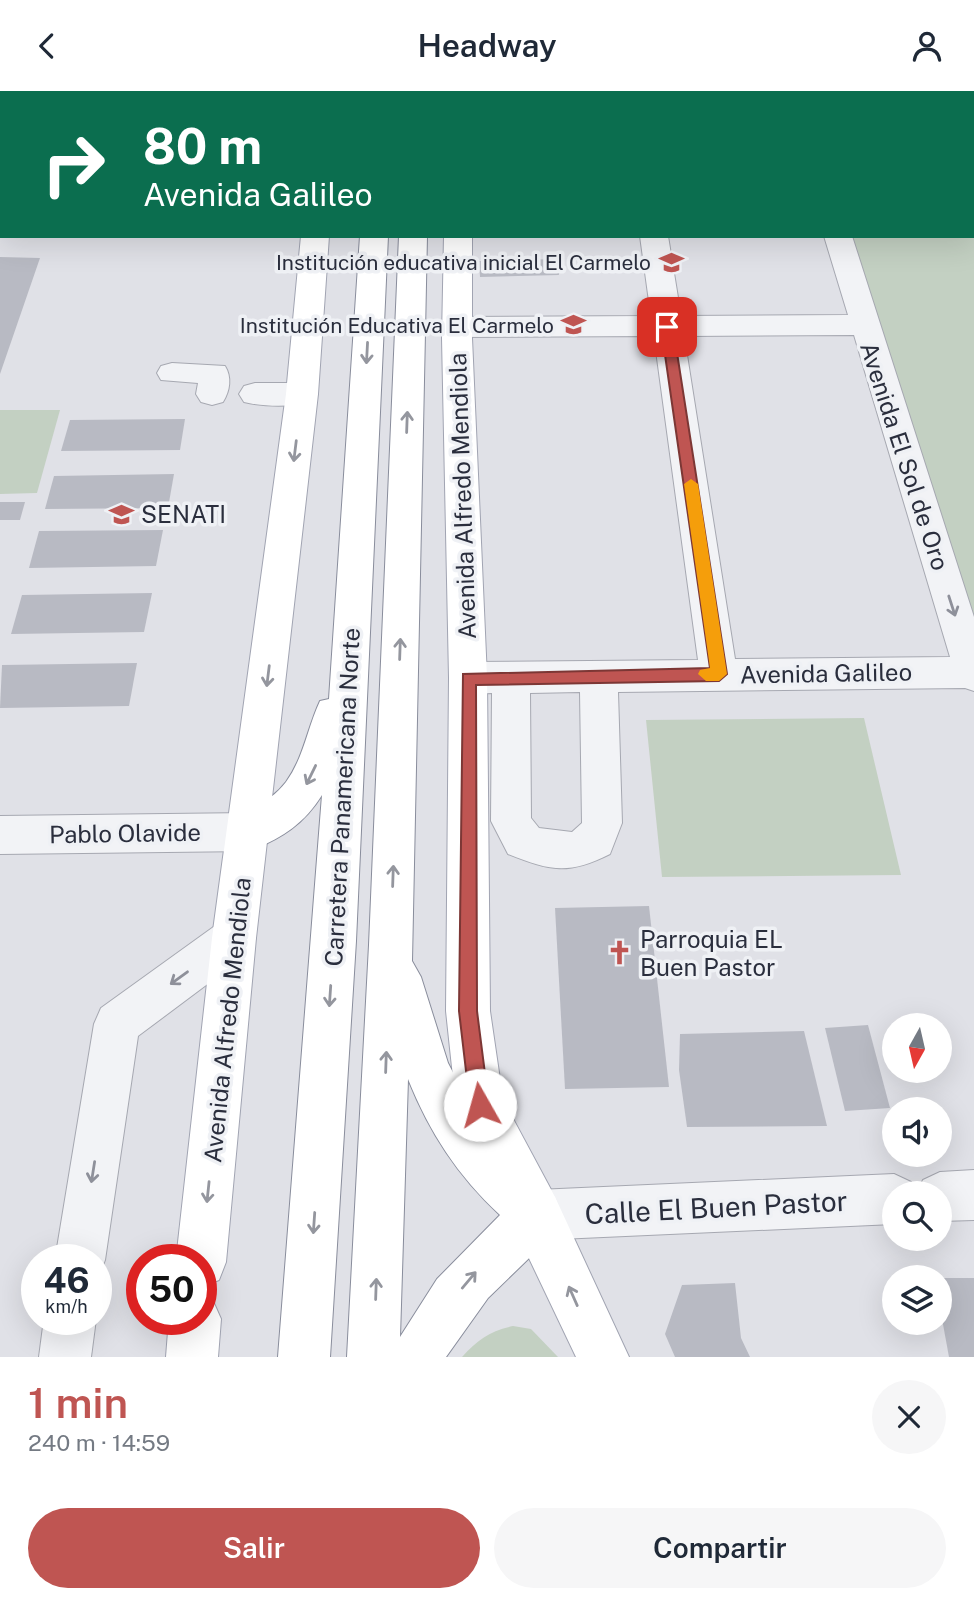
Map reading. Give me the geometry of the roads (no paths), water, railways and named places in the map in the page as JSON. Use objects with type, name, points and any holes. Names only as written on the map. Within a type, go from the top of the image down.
[{"type":"main road","name":"Avenida Alfredo Mendiola","points":[[203,1244],[234,938],[250,832],[302,394],[315,238]]},
{"type":"main road","name":"Carretera Panamericana Norte","points":[[304,1357],[334,941],[374,238]]},
{"type":"main road","name":"Carretera Panamericana Norte","points":[[373,1357],[391,944],[413,238]]},
{"type":"main road","name":"Avenida Alfredo Mendiola","points":[[458,238],[468,678],[468,1011],[480,1105],[537,1215],[603,1357]]},
{"type":"main road","points":[[250,832],[282,815],[306,786],[331,725],[353,615]]},
{"type":"main road","points":[[391,944],[407,1008],[423,1053],[467,1145],[492,1174],[537,1215],[477,1271],[435,1324],[418,1357]]},
{"type":"main road","points":[[191,1357],[193,1335]]},
{"type":"street","points":[[654,238],[719,674]]},
{"type":"street","name":"Avenida El Sol de Oro","points":[[839,238],[863,325],[974,673]]},
{"type":"street","points":[[458,327],[863,325]]},
{"type":"street","points":[[172,373],[214,373],[212,394]]},
{"type":"street","points":[[255,394],[302,394]]},
{"type":"street","name":"Avenida Galileo","points":[[468,678],[974,673]]},
{"type":"street","points":[[511,678],[511,821],[523,841],[538,847],[575,851],[595,841],[602,823],[599,676]]},
{"type":"street","name":"Pablo Olavide","points":[[0,835],[250,832]]},
{"type":"street","points":[[83,1244],[117,1024],[234,938]]},
{"type":"street","points":[[952,1196],[974,1195]]},
{"type":"street","name":"Calle El Buen Pastor","points":[[537,1215],[882,1200]]},
{"type":"street","points":[[65,1357],[68,1335]]},
{"type":"place","name":"Institución educativa inicial El Carmelo","points":[[671,262]]},
{"type":"place","name":"Institución Educativa El Carmelo","points":[[574,325]]},
{"type":"place","name":"SENATI","points":[[121,514]]},
{"type":"place","name":"Parroquia EL Buen Pastor","points":[[620,953]]}]
